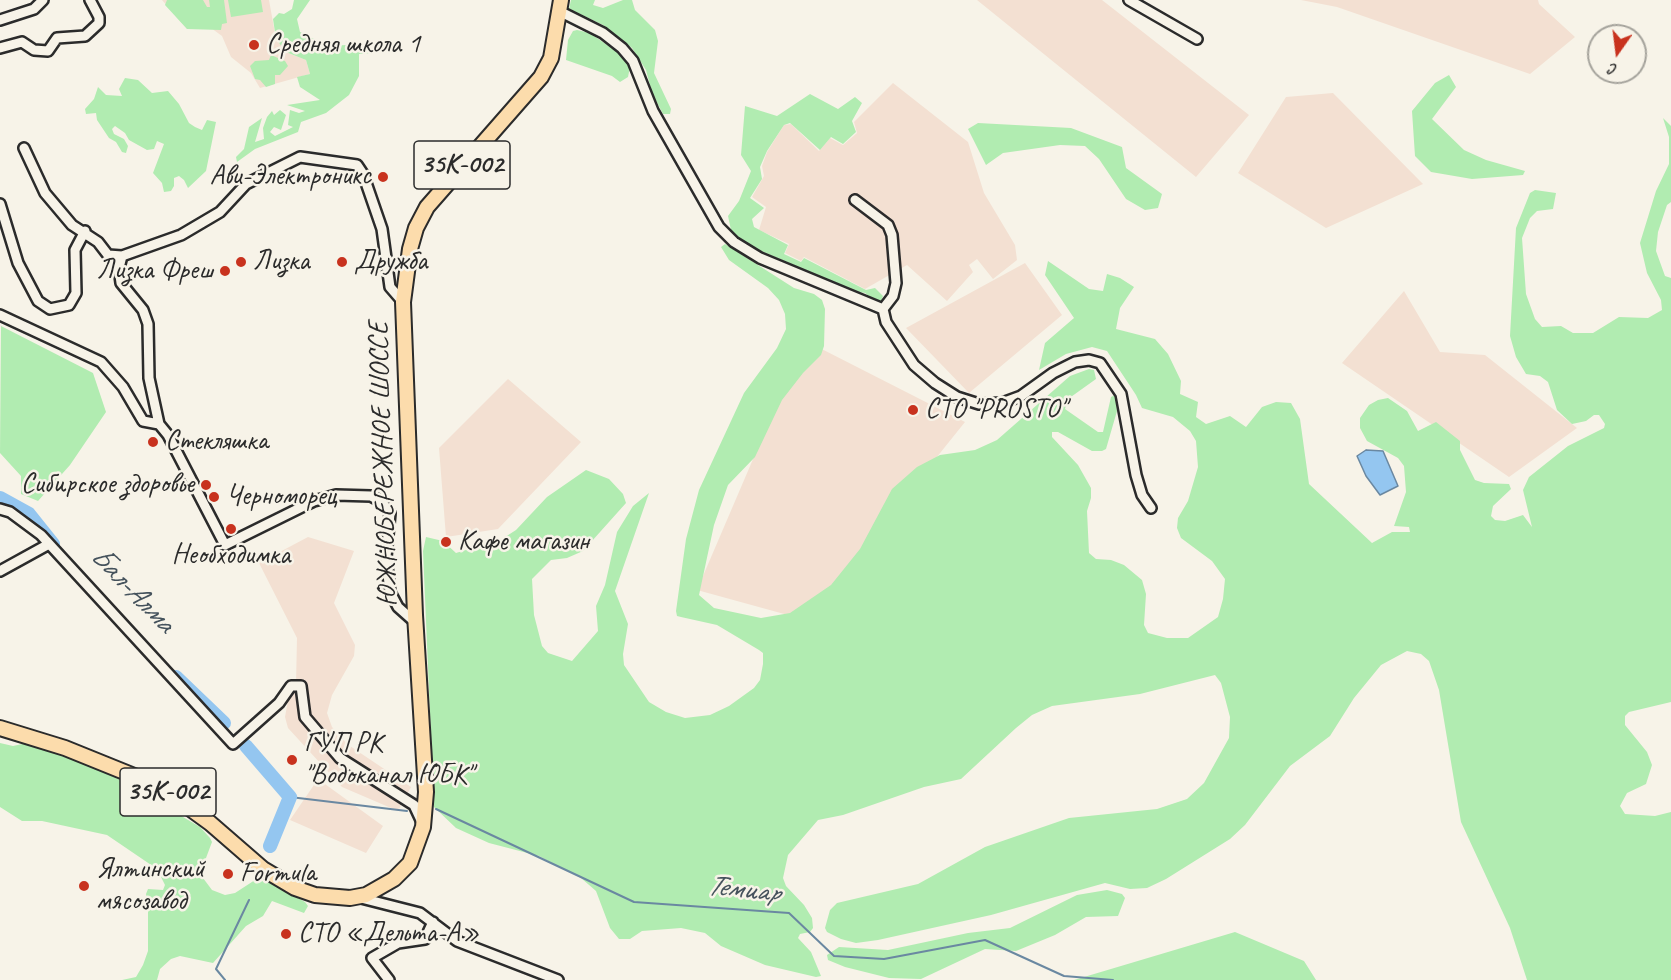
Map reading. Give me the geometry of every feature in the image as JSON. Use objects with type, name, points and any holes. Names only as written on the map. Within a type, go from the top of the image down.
[{"type":"highway","name":"ЮЖНОБЕРЕЖНОЕ ШОССЕ","points":[[0,729],[67,750],[158,787],[208,824],[263,871],[295,890],[315,897],[361,898],[391,886],[413,865],[425,826],[425,770],[406,303],[410,249],[427,207],[541,77],[551,58],[564,6]]},
{"type":"highway","name":"ЮЖНОБЕРЕЖНОЕ ШОССЕ","points":[[406,303],[414,247],[428,212],[545,80],[556,60],[564,6]]},
{"type":"highway","name":"ЮЖНОБЕРЕЖНОЕ ШОССЕ","points":[[0,729],[65,748],[159,786],[210,824],[263,869],[296,888],[315,895],[359,897],[394,879],[410,863],[425,826]]},
{"type":"street","points":[[0,20],[34,9],[43,0]]},
{"type":"street","points":[[0,48],[22,42],[34,50],[48,51],[57,38],[85,36],[99,23],[99,17],[90,0]]},
{"type":"street","points":[[1129,0],[1197,39]]},
{"type":"street","points":[[564,6],[622,48],[633,61],[653,111],[719,227],[734,242],[760,258],[883,309]]},
{"type":"street","points":[[24,148],[45,193],[72,225],[85,231],[108,255],[122,256],[181,235],[220,212],[246,184],[300,157],[352,164],[363,174],[382,229],[390,287],[406,303]]},
{"type":"street","points":[[855,200],[888,225],[892,235],[896,283],[893,296],[883,309]]},
{"type":"street","points":[[0,204],[18,263],[38,301],[50,309],[69,305],[76,293],[75,250],[85,231]]},
{"type":"street","points":[[122,256],[119,268],[122,283],[143,310],[148,324],[149,378],[159,424],[225,545],[314,501],[336,495],[364,494],[382,502],[390,513],[386,557],[390,592],[398,607],[419,623]]},
{"type":"street","points":[[883,309],[886,322],[914,365],[935,383],[957,397],[979,404],[1002,404],[1021,396],[1053,373],[1075,362],[1089,360],[1100,363],[1121,394],[1136,475],[1142,495],[1150,508]]},
{"type":"street","points":[[0,315],[101,362],[123,387],[143,421],[159,424]]},
{"type":"street","points":[[0,509],[10,512],[41,535],[233,744],[279,703],[291,686],[301,686],[302,704],[312,727],[340,758],[414,805],[425,826]]},
{"type":"street","points":[[0,571],[49,544]]},
{"type":"street","points":[[361,898],[420,914],[457,941],[558,980]]},
{"type":"street","points":[[389,980],[372,958],[398,943],[425,939],[431,932],[433,922]]},
{"type":"shaded area","name":"Средняя школа 1","points":[[162,0],[269,0],[276,39],[286,52],[306,60],[310,74],[260,88],[251,73],[231,57],[222,36],[211,28],[187,29]]},
{"type":"shaded area","points":[[977,0],[1102,0],[1249,115],[1196,177]]},
{"type":"shaded area","points":[[1301,0],[1538,0],[1539,4],[1575,37],[1530,74],[1337,7]]},
{"type":"shaded area","points":[[893,83],[968,142],[984,193],[1015,245],[1017,260],[993,279],[977,259],[969,265],[973,272],[947,301],[907,265],[865,289],[804,257],[801,261],[785,253],[789,244],[759,230],[766,207],[752,197],[764,176],[762,166],[767,152],[784,125],[791,124],[819,151],[830,138],[843,145],[857,133],[854,122]]},
{"type":"shaded area","points":[[1333,93],[1423,184],[1326,228],[1238,173],[1286,97]]},
{"type":"shaded area","points":[[1025,263],[1062,315],[969,393],[906,328]]},
{"type":"shaded area","points":[[1404,291],[1440,352],[1485,355],[1577,428],[1509,477],[1342,363]]},
{"type":"shaded area","points":[[804,340],[965,422],[806,620],[697,590]]},
{"type":"shaded area","points":[[508,379],[581,442],[498,529],[446,537],[439,448]]},
{"type":"shaded area","points":[[308,537],[354,551],[334,603],[355,645],[354,656],[332,695],[327,713],[332,727],[347,744],[411,787],[398,811],[342,787],[288,728],[285,717],[288,700],[296,684],[297,638],[259,563]]},
{"type":"shaded area","points":[[318,779],[383,826],[366,853],[290,820]]},
{"type":"green space","points":[[167,0],[203,0],[207,7],[210,7],[209,0],[224,0],[227,23],[222,24],[221,30],[187,29],[165,5]]},
{"type":"green space","points":[[228,0],[261,0],[263,12],[231,17]]},
{"type":"green space","points":[[294,0],[310,0],[297,19],[300,32],[329,46],[364,44],[373,49],[373,53],[359,54],[359,76],[349,95],[326,113],[301,122],[298,132],[255,149],[237,162],[236,157],[244,149],[249,127],[262,118],[255,142],[264,139],[263,128],[267,117],[272,111],[274,115],[280,110],[286,115],[281,130],[274,127],[270,132],[275,136],[293,127],[288,125],[290,110],[299,113],[305,111],[287,105],[320,100],[300,87],[297,77],[310,74],[306,60],[286,52],[276,39],[273,19],[279,13],[284,14],[292,9]]},
{"type":"green space","points":[[571,0],[595,0],[593,5],[603,8],[623,0],[632,0],[635,10],[655,30],[658,41],[654,73],[671,109],[670,114],[663,114],[652,93],[646,70],[632,48],[603,25],[569,9]]},
{"type":"green space","points":[[573,31],[590,33],[624,57],[630,67],[628,77],[620,82],[612,76],[566,60],[568,40]]},
{"type":"green space","points":[[271,55],[285,61],[288,66],[280,75],[275,75],[275,84],[266,87],[260,80],[255,79],[250,66],[255,61],[269,60]]},
{"type":"green space","points":[[1449,75],[1456,87],[1432,119],[1464,150],[1486,160],[1525,171],[1523,175],[1472,179],[1431,172],[1415,156],[1412,111],[1435,83]]},
{"type":"green space","points":[[125,78],[138,80],[152,93],[168,91],[179,104],[189,123],[195,127],[202,130],[207,120],[216,122],[206,171],[188,188],[179,176],[174,178],[171,191],[164,192],[162,183],[153,173],[164,144],[157,141],[154,149],[147,150],[129,140],[125,133],[115,126],[112,129],[114,134],[124,139],[128,146],[126,153],[122,152],[97,120],[96,113],[86,114],[85,109],[94,99],[98,87],[106,95],[122,96],[119,89]]},
{"type":"green space","points":[[810,94],[838,109],[855,97],[862,103],[852,121],[856,132],[843,144],[831,137],[820,150],[790,123],[784,125],[767,151],[760,167],[762,179],[750,198],[764,208],[752,219],[754,227],[788,245],[784,254],[801,262],[804,258],[866,290],[875,288],[883,296],[881,301],[876,302],[865,293],[854,291],[738,241],[731,230],[728,216],[739,201],[751,171],[741,155],[745,106],[777,116]]},
{"type":"green space","points":[[1663,118],[1671,126],[1671,202],[1667,205],[1658,232],[1656,251],[1665,276],[1671,278],[1671,702],[1629,712],[1625,716],[1625,725],[1647,752],[1652,765],[1646,784],[1627,793],[1620,806],[1625,814],[1655,816],[1671,812],[1671,980],[1527,980],[1510,928],[1461,822],[1439,690],[1429,661],[1421,654],[1407,651],[1381,665],[1354,698],[1330,736],[1290,766],[1245,825],[1230,839],[1166,879],[1147,888],[1130,889],[1105,883],[991,915],[856,943],[841,939],[827,932],[825,928],[830,910],[837,903],[918,884],[985,847],[1069,818],[1157,809],[1187,799],[1204,783],[1229,738],[1230,717],[1221,683],[1215,675],[1140,694],[1052,706],[1032,715],[961,779],[924,787],[843,815],[818,820],[788,855],[783,878],[786,886],[804,905],[812,918],[813,928],[810,932],[800,934],[798,938],[811,952],[821,976],[816,977],[765,965],[721,946],[705,933],[681,928],[642,931],[630,939],[619,939],[610,928],[596,891],[581,878],[539,856],[489,843],[456,828],[434,807],[423,551],[426,537],[443,541],[456,553],[502,539],[516,530],[547,497],[586,470],[609,479],[623,494],[626,503],[583,551],[567,558],[551,560],[532,579],[534,615],[542,646],[548,653],[572,661],[598,631],[596,606],[605,585],[617,532],[633,506],[649,493],[615,591],[628,624],[623,654],[624,665],[649,702],[666,712],[685,718],[710,715],[729,706],[754,688],[760,680],[763,653],[717,625],[677,616],[676,611],[686,539],[699,490],[744,393],[777,348],[786,329],[785,314],[779,300],[768,288],[729,260],[721,247],[725,244],[794,288],[814,294],[822,300],[825,309],[824,346],[821,355],[803,373],[782,400],[755,457],[728,485],[714,525],[699,595],[714,608],[761,618],[790,613],[831,585],[860,549],[892,489],[917,467],[940,455],[975,450],[997,440],[1070,376],[1089,369],[1094,370],[1096,379],[1068,399],[1065,409],[1098,432],[1103,432],[1111,397],[1115,395],[1117,411],[1106,449],[1092,451],[1058,432],[1052,432],[1052,437],[1078,465],[1091,488],[1087,511],[1089,553],[1096,559],[1111,560],[1124,565],[1142,580],[1146,594],[1144,625],[1148,633],[1167,638],[1188,638],[1218,617],[1225,579],[1212,561],[1181,538],[1177,528],[1178,518],[1188,501],[1198,467],[1196,441],[1190,431],[1173,417],[1142,408],[1107,351],[1092,347],[1066,354],[1039,370],[1045,343],[1074,318],[1045,275],[1048,261],[1089,289],[1103,291],[1107,274],[1120,278],[1134,287],[1120,308],[1116,329],[1155,339],[1168,354],[1181,381],[1180,394],[1198,402],[1196,417],[1206,424],[1230,416],[1246,427],[1262,407],[1276,402],[1291,403],[1300,419],[1309,484],[1372,543],[1392,532],[1410,532],[1409,527],[1394,526],[1406,492],[1404,466],[1398,458],[1367,441],[1360,428],[1360,418],[1369,405],[1388,398],[1407,411],[1418,431],[1436,422],[1460,441],[1460,450],[1475,480],[1484,483],[1509,484],[1511,489],[1493,506],[1491,516],[1495,520],[1505,521],[1523,515],[1532,527],[1523,490],[1529,477],[1568,446],[1604,428],[1605,424],[1599,415],[1594,415],[1586,421],[1572,424],[1557,410],[1548,382],[1540,376],[1526,374],[1516,357],[1510,336],[1516,228],[1530,193],[1535,190],[1556,193],[1553,209],[1537,211],[1530,218],[1522,238],[1526,294],[1535,319],[1542,327],[1561,326],[1573,333],[1593,333],[1619,317],[1648,318],[1662,310],[1661,300],[1647,273],[1640,243],[1656,191],[1669,164],[1669,137]]},
{"type":"green space","points":[[978,123],[1071,128],[1122,147],[1126,168],[1162,194],[1158,208],[1145,210],[1126,199],[1099,159],[1085,146],[1060,145],[1003,153],[986,165],[968,129]]},
{"type":"green space","points":[[1,326],[93,373],[106,412],[70,465],[38,501],[21,494],[21,476],[0,453]]},
{"type":"green space","points":[[0,743],[13,746],[27,743],[37,745],[110,774],[200,827],[212,842],[200,874],[212,890],[225,895],[235,893],[255,880],[270,882],[308,906],[304,913],[272,901],[263,916],[246,926],[213,963],[180,956],[171,959],[160,969],[157,980],[122,980],[136,977],[148,951],[146,894],[148,889],[163,890],[165,885],[157,869],[107,835],[42,821],[22,821],[0,807]]},
{"type":"green space","points":[[1107,890],[1122,894],[1125,898],[1118,916],[1086,917],[1055,935],[1016,951],[985,949],[921,979],[889,978],[845,967],[828,960],[827,955],[839,947],[888,950],[968,933],[1010,928],[1077,895]]},
{"type":"green space","points":[[1235,932],[1304,961],[1316,980],[1074,980]]},
{"type":"water","points":[[1366,450],[1383,451],[1398,486],[1380,495],[1366,476],[1357,456]]},
{"type":"waterway","name":"Бал-Алма","points":[[0,498],[29,514],[53,544]]},
{"type":"waterway","name":"Бал-Алма","points":[[176,677],[224,723]]},
{"type":"waterway","name":"Бал-Алма","points":[[246,746],[290,797],[270,846]]},
{"type":"waterway","name":"Темиар","points":[[290,797],[407,811]]},
{"type":"waterway","name":"Темиар","points":[[436,809],[634,902],[789,913],[834,956],[884,959],[985,940],[1064,976],[1113,980]]},
{"type":"waterway","name":"Бал-Алма","points":[[225,980],[216,969],[249,900]]},
{"type":"place","name":"Средняя школа 1","points":[[254,45]]},
{"type":"place","name":"Ави-Электроникс","points":[[383,177]]},
{"type":"place","name":"Лизка","points":[[241,262]]},
{"type":"place","name":"Дружба","points":[[342,262]]},
{"type":"place","name":"Лизка Фреш","points":[[225,271]]},
{"type":"place","name":"СТО \"PROSTO\"","points":[[913,410]]},
{"type":"place","name":"Стекляшка","points":[[153,442]]},
{"type":"place","name":"Сибирское здоровье","points":[[206,485]]},
{"type":"place","name":"Черноморец","points":[[214,497]]},
{"type":"place","name":"Необходимка","points":[[231,529]]},
{"type":"place","name":"Кафе магазин","points":[[446,542]]},
{"type":"place","name":"ГУП РК \"Водоканал ЮБК\"","points":[[292,760]]},
{"type":"place","name":"Formula","points":[[228,874]]},
{"type":"place","name":"Ялтинский мясозавод","points":[[84,886]]},
{"type":"place","name":"СТО «Дельта-А»","points":[[286,934]]}]
